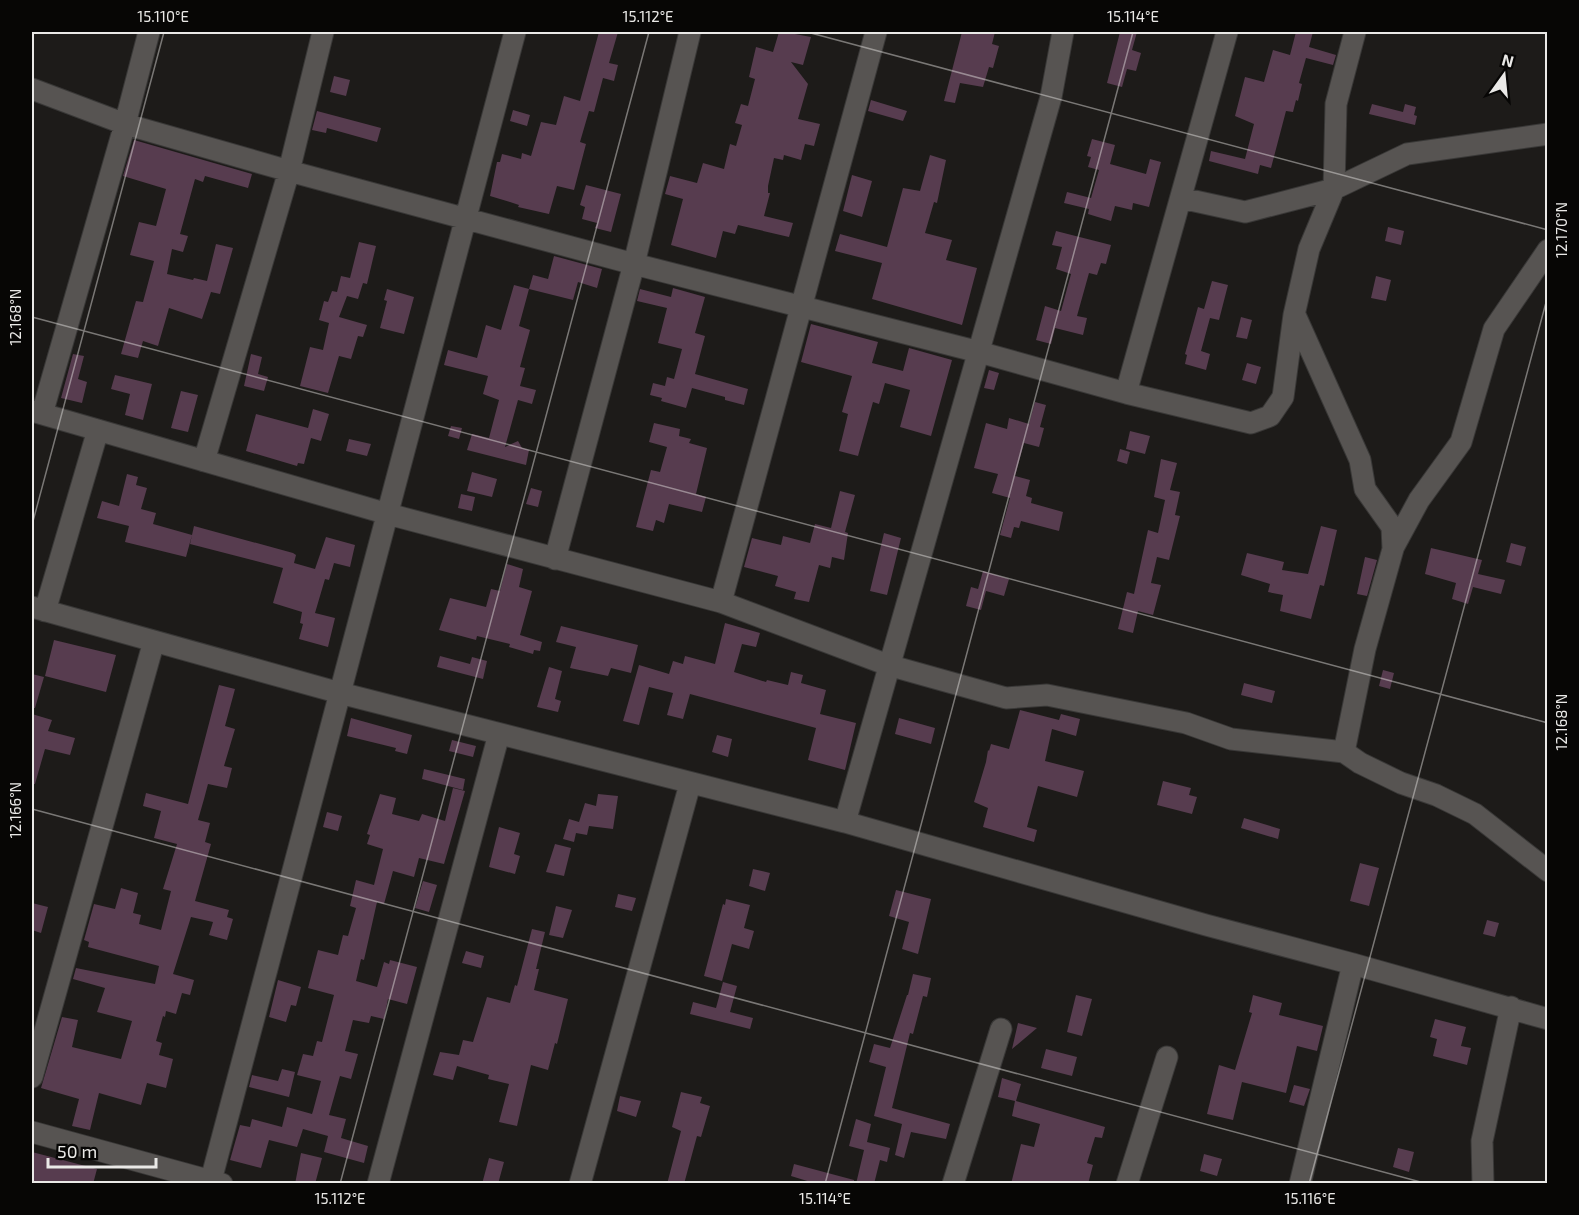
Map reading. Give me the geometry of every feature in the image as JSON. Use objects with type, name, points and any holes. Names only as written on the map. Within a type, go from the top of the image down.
[{"type":"street","points":[[149,32],[125,124],[37,412],[388,514],[721,602],[888,665],[1006,698],[1047,695],[1186,723],[1231,739],[1344,752],[1360,763],[1401,783],[1436,795],[1475,814],[1548,871]]},
{"type":"street","points":[[204,461],[289,171],[323,32]]},
{"type":"street","points":[[32,1132],[215,1182],[340,693],[515,32]]},
{"type":"street","points":[[555,559],[634,264],[690,32]]},
{"type":"street","points":[[721,602],[876,32]]},
{"type":"street","points":[[845,822],[1051,97],[1064,32]]},
{"type":"street","points":[[1125,393],[1227,32]]},
{"type":"street","points":[[32,89],[125,124],[289,171],[634,264],[979,352],[1125,393],[1251,423],[1270,416],[1283,397],[1294,315],[1309,249],[1334,189],[1336,104],[1355,32]]},
{"type":"street","points":[[1181,198],[1245,212],[1334,189],[1407,154],[1548,134]]},
{"type":"street","points":[[1344,752],[1365,649],[1393,549],[1419,500],[1461,442],[1494,328],[1548,250]]},
{"type":"street","points":[[1294,315],[1360,460],[1365,489],[1392,526],[1393,549]]},
{"type":"street","points":[[98,430],[38,609],[499,735],[845,822],[1206,926],[1353,964],[1548,1019]]},
{"type":"street","points":[[32,1077],[154,641]]},
{"type":"street","points":[[378,1184],[499,735]]},
{"type":"street","points":[[580,1184],[690,784]]},
{"type":"street","points":[[1300,1184],[1353,964]]},
{"type":"street","points":[[1483,1184],[1482,1140],[1510,1007]]},
{"type":"street","points":[[953,1184],[1001,1029]]},
{"type":"street","points":[[1127,1184],[1167,1057]]},
{"type":"building","points":[[599,32],[618,32],[609,63],[618,65],[614,81],[603,78],[594,112],[589,111],[580,142],[586,144],[574,190],[557,186],[549,214],[518,207],[519,205],[490,196],[497,162],[500,162],[502,154],[521,159],[522,153],[531,156],[541,122],[556,125],[564,96],[580,101]]},
{"type":"building","points":[[779,32],[796,32],[795,34],[811,37],[803,65],[791,62],[808,84],[798,119],[820,124],[814,146],[805,144],[801,160],[784,155],[783,160],[774,158],[768,186],[768,193],[770,193],[764,216],[793,223],[789,237],[738,225],[735,234],[723,231],[716,258],[671,245],[683,199],[665,194],[670,176],[697,183],[703,163],[724,169],[730,144],[736,146],[742,125],[735,123],[741,104],[748,106],[755,79],[749,77],[756,47],[773,52]]},
{"type":"building","points":[[962,32],[995,32],[992,44],[999,46],[993,68],[989,67],[983,87],[960,83],[955,103],[944,101]]},
{"type":"building","points":[[1120,32],[1137,32],[1132,50],[1141,53],[1136,71],[1127,69],[1122,87],[1107,83]]},
{"type":"building","points":[[1296,32],[1313,32],[1309,47],[1336,55],[1333,65],[1306,58],[1299,83],[1302,84],[1298,101],[1296,100],[1293,112],[1286,111],[1271,168],[1260,165],[1258,174],[1209,161],[1211,151],[1245,159],[1254,124],[1235,116],[1245,77],[1264,82],[1273,50],[1290,55]]},
{"type":"building","points":[[334,76],[350,80],[346,96],[330,92]]},
{"type":"building","points":[[871,100],[907,111],[903,121],[868,111]]},
{"type":"building","points":[[1372,104],[1403,112],[1405,104],[1416,107],[1415,125],[1369,114]]},
{"type":"building","points":[[513,110],[530,115],[527,126],[510,121]]},
{"type":"building","points":[[317,111],[381,128],[377,142],[327,128],[326,133],[312,130]]},
{"type":"building","points":[[1092,139],[1115,145],[1110,164],[1146,174],[1150,159],[1161,162],[1149,207],[1133,203],[1132,210],[1115,206],[1111,221],[1088,214],[1089,209],[1064,203],[1067,192],[1091,198],[1099,170],[1088,167],[1091,157],[1087,156]]},
{"type":"building","points":[[134,140],[252,174],[248,188],[205,176],[203,182],[195,179],[180,234],[188,236],[183,252],[172,249],[167,274],[207,281],[216,244],[233,248],[220,294],[211,292],[202,319],[169,308],[158,346],[143,341],[138,358],[121,354],[136,301],[143,302],[154,261],[130,255],[139,222],[156,226],[166,189],[123,176]]},
{"type":"building","points":[[930,155],[946,160],[937,203],[934,202],[925,233],[952,240],[946,260],[977,268],[962,325],[872,299],[882,263],[835,251],[840,234],[887,247],[903,188],[920,191]]},
{"type":"building","points":[[852,175],[872,181],[862,217],[843,211]]},
{"type":"building","points":[[586,185],[621,194],[611,232],[595,228],[597,223],[582,219],[585,207],[580,205]]},
{"type":"building","points":[[1388,227],[1404,231],[1401,245],[1385,241]]},
{"type":"building","points":[[1056,231],[1111,245],[1106,264],[1101,263],[1097,275],[1089,273],[1077,316],[1087,318],[1083,335],[1055,328],[1051,344],[1036,340],[1045,306],[1061,311],[1071,274],[1056,269],[1062,247],[1052,245]]},
{"type":"building","points":[[359,242],[376,246],[367,284],[363,283],[358,299],[347,296],[339,317],[367,325],[363,337],[358,336],[351,359],[339,356],[328,393],[300,386],[310,347],[323,350],[329,323],[319,320],[324,301],[328,302],[332,291],[337,292],[341,276],[350,278]]},
{"type":"building","points":[[554,256],[602,269],[597,288],[578,282],[573,300],[529,289],[533,275],[548,279]]},
{"type":"building","points":[[1376,276],[1391,280],[1386,301],[1371,298]]},
{"type":"building","points":[[1212,281],[1228,285],[1219,320],[1210,318],[1201,351],[1210,354],[1206,370],[1185,364],[1187,355],[1185,354],[1198,307],[1204,309]]},
{"type":"building","points":[[514,285],[529,289],[519,326],[530,330],[520,367],[525,368],[520,386],[536,390],[532,404],[518,400],[505,447],[518,441],[522,448],[529,450],[526,465],[467,450],[472,434],[489,438],[499,400],[483,394],[488,376],[444,365],[448,350],[477,358],[486,325],[501,330]]},
{"type":"building","points":[[673,288],[705,297],[695,333],[705,336],[695,374],[748,389],[744,405],[692,388],[686,408],[661,401],[662,398],[650,395],[653,383],[665,386],[667,377],[674,379],[682,349],[658,343],[667,308],[637,301],[640,289],[671,297]]},
{"type":"building","points":[[387,289],[414,297],[404,334],[380,328],[387,301],[384,300]]},
{"type":"building","points":[[1241,317],[1252,320],[1247,339],[1236,337]]},
{"type":"building","points":[[811,324],[878,342],[872,363],[903,371],[909,348],[952,360],[931,436],[900,427],[910,390],[885,383],[879,404],[873,402],[858,456],[839,451],[848,414],[842,412],[852,376],[801,362]]},
{"type":"building","points":[[73,354],[84,356],[78,379],[87,382],[82,403],[61,398]]},
{"type":"building","points":[[251,354],[262,357],[258,374],[268,377],[264,391],[244,386]]},
{"type":"building","points":[[1247,363],[1261,367],[1256,384],[1242,380]]},
{"type":"building","points":[[989,370],[999,373],[994,390],[984,388]]},
{"type":"building","points":[[115,375],[152,384],[143,420],[125,415],[130,394],[111,389]]},
{"type":"building","points":[[181,391],[198,395],[188,432],[171,428]]},
{"type":"building","points":[[1035,402],[1046,405],[1040,427],[1044,428],[1039,447],[1024,443],[1015,476],[1030,480],[1026,496],[1032,498],[1031,503],[1063,512],[1059,531],[1021,521],[1019,528],[1014,527],[1011,538],[1000,535],[1010,498],[992,493],[998,474],[974,468],[986,423],[1007,429],[1009,418],[1029,424]]},
{"type":"building","points":[[313,409],[329,414],[321,441],[311,438],[304,464],[298,463],[297,466],[246,451],[256,414],[308,428]]},
{"type":"building","points":[[654,423],[680,429],[679,436],[691,439],[689,443],[707,448],[696,494],[706,497],[702,512],[669,504],[664,523],[656,520],[653,531],[636,527],[651,470],[660,472],[667,447],[649,442]]},
{"type":"building","points":[[451,426],[462,428],[459,439],[448,436]]},
{"type":"building","points":[[1130,431],[1150,436],[1145,454],[1126,449]]},
{"type":"building","points":[[349,439],[371,444],[367,456],[346,451]]},
{"type":"building","points":[[1120,449],[1130,452],[1127,464],[1117,461]]},
{"type":"building","points":[[1161,459],[1177,463],[1170,490],[1180,492],[1175,515],[1180,516],[1169,560],[1157,557],[1151,583],[1161,585],[1153,615],[1138,611],[1133,633],[1118,629],[1127,592],[1134,594],[1148,530],[1158,533],[1165,500],[1154,497]]},
{"type":"building","points":[[472,472],[497,479],[492,497],[467,491]]},
{"type":"building","points":[[127,474],[138,477],[136,485],[147,488],[141,509],[156,513],[153,524],[192,535],[186,557],[125,542],[129,526],[97,518],[102,501],[119,506]]},
{"type":"building","points":[[531,488],[542,491],[538,507],[526,504]]},
{"type":"building","points":[[840,491],[855,495],[845,532],[848,533],[844,560],[832,557],[830,568],[819,565],[809,602],[794,599],[796,592],[775,586],[778,576],[744,567],[752,538],[781,545],[783,536],[810,543],[815,524],[831,528]]},
{"type":"building","points":[[461,494],[475,497],[472,511],[458,508]]},
{"type":"building","points":[[194,526],[293,553],[296,555],[294,563],[315,569],[326,537],[355,545],[350,567],[334,563],[329,580],[325,579],[315,613],[335,618],[328,647],[299,639],[303,624],[300,623],[302,612],[273,603],[283,568],[190,544]]},
{"type":"building","points":[[1321,526],[1337,530],[1324,586],[1320,585],[1311,619],[1280,611],[1283,595],[1268,592],[1270,584],[1241,575],[1247,553],[1284,562],[1282,570],[1308,574]]},
{"type":"building","points":[[884,533],[901,538],[887,595],[870,591]]},
{"type":"building","points":[[1511,543],[1526,547],[1521,566],[1506,562]]},
{"type":"building","points":[[1431,548],[1482,560],[1478,574],[1505,580],[1501,594],[1473,587],[1468,604],[1452,599],[1456,583],[1425,574]]},
{"type":"building","points":[[1365,557],[1377,560],[1367,596],[1357,594]]},
{"type":"building","points":[[507,564],[523,569],[519,587],[532,591],[520,635],[542,642],[540,651],[534,650],[533,654],[509,647],[510,644],[477,636],[476,640],[439,630],[450,598],[486,607],[491,589],[500,591]]},
{"type":"building","points":[[983,571],[1009,579],[1004,596],[986,591],[981,610],[966,606],[971,587],[978,589]]},
{"type":"building","points":[[725,623],[760,633],[756,647],[742,644],[734,672],[766,682],[767,680],[788,685],[791,672],[803,675],[801,683],[826,690],[820,714],[856,723],[845,770],[808,760],[816,728],[690,694],[683,719],[667,715],[673,693],[649,687],[639,725],[623,721],[639,665],[669,674],[673,661],[683,664],[685,656],[715,664]]},
{"type":"building","points":[[561,626],[638,645],[631,673],[611,668],[608,676],[570,668],[576,647],[556,642]]},
{"type":"building","points":[[54,640],[116,655],[106,692],[45,676]]},
{"type":"building","points":[[440,656],[470,664],[472,657],[487,661],[483,679],[437,667]]},
{"type":"building","points":[[549,667],[562,671],[555,699],[561,701],[558,712],[537,707]]},
{"type":"building","points":[[1383,670],[1394,673],[1390,689],[1379,686]]},
{"type":"building","points":[[32,674],[44,677],[35,708],[32,708]]},
{"type":"building","points":[[1244,683],[1275,691],[1272,703],[1241,695]]},
{"type":"building","points":[[219,685],[235,689],[225,726],[235,729],[224,766],[232,768],[227,788],[208,784],[198,820],[210,823],[205,842],[211,844],[195,901],[229,910],[227,917],[233,919],[227,940],[209,935],[213,922],[191,917],[173,974],[194,980],[190,995],[182,993],[176,1014],[166,1011],[156,1041],[162,1043],[159,1055],[173,1059],[166,1088],[147,1083],[141,1105],[99,1093],[90,1130],[72,1126],[79,1099],[41,1088],[62,1017],[78,1020],[72,1047],[121,1059],[132,1021],[97,1012],[105,988],[73,979],[76,968],[155,984],[159,966],[88,947],[89,942],[84,940],[94,904],[115,909],[121,888],[138,893],[133,913],[141,915],[139,924],[161,930],[171,891],[163,889],[177,844],[154,838],[161,811],[143,806],[146,793],[188,804]]},
{"type":"building","points":[[1020,710],[1059,720],[1061,714],[1080,719],[1076,736],[1052,729],[1045,761],[1084,771],[1077,797],[1038,786],[1027,827],[1037,830],[1034,842],[983,827],[988,808],[974,802],[991,744],[1009,749]]},
{"type":"building","points":[[32,714],[52,720],[48,731],[75,738],[70,755],[45,749],[35,784],[32,784]]},
{"type":"building","points":[[351,718],[412,735],[407,754],[395,751],[396,748],[347,736]]},
{"type":"building","points":[[899,718],[935,728],[931,744],[895,734]]},
{"type":"building","points":[[717,735],[732,739],[728,757],[712,752]]},
{"type":"building","points":[[452,740],[476,746],[473,757],[449,751]]},
{"type":"building","points":[[424,769],[465,779],[463,790],[422,779]]},
{"type":"building","points":[[1163,781],[1191,788],[1189,795],[1197,797],[1192,814],[1157,805]]},
{"type":"building","points":[[453,788],[465,791],[444,864],[419,858],[414,877],[393,871],[384,904],[377,902],[364,960],[361,959],[356,981],[377,987],[384,962],[389,964],[390,960],[417,967],[407,1004],[388,999],[384,1019],[371,1016],[369,1023],[353,1020],[345,1051],[358,1054],[351,1079],[340,1076],[329,1115],[346,1119],[341,1138],[368,1146],[364,1163],[324,1152],[328,1136],[303,1129],[297,1147],[269,1140],[261,1168],[230,1160],[240,1125],[250,1127],[252,1119],[282,1127],[287,1107],[312,1114],[321,1081],[297,1075],[303,1054],[313,1056],[317,1041],[322,1042],[334,995],[308,988],[318,950],[338,955],[343,935],[348,936],[356,908],[350,906],[356,880],[374,885],[383,849],[367,844],[370,835],[367,834],[380,794],[396,798],[392,814],[419,821],[422,814],[445,821]]},
{"type":"building","points":[[598,794],[618,796],[613,829],[589,826],[587,835],[576,833],[574,842],[563,839],[569,819],[579,822],[585,803],[596,806]]},
{"type":"building","points":[[327,812],[342,816],[338,831],[323,827]]},
{"type":"building","points":[[1244,818],[1280,829],[1278,839],[1241,828]]},
{"type":"building","points":[[499,827],[520,833],[514,854],[520,856],[515,874],[489,867]]},
{"type":"building","points":[[555,844],[571,848],[564,876],[546,872]]},
{"type":"building","points":[[1360,863],[1379,868],[1369,906],[1350,901]]},
{"type":"building","points":[[753,869],[770,873],[765,891],[749,886]]},
{"type":"building","points":[[423,881],[437,885],[429,912],[415,908]]},
{"type":"building","points":[[896,890],[931,899],[918,954],[902,949],[909,922],[889,916]]},
{"type":"building","points":[[618,894],[636,898],[632,911],[615,907]]},
{"type":"building","points":[[726,899],[750,905],[744,928],[754,931],[749,949],[732,944],[722,981],[704,976]]},
{"type":"building","points":[[32,903],[48,907],[41,933],[32,930]]},
{"type":"building","points":[[556,906],[572,910],[563,938],[549,935]]},
{"type":"building","points":[[1487,920],[1499,923],[1495,937],[1483,934]]},
{"type":"building","points":[[532,929],[545,932],[536,969],[539,969],[534,990],[568,999],[548,1070],[531,1065],[517,1126],[499,1122],[509,1084],[488,1079],[489,1075],[457,1066],[453,1080],[433,1075],[440,1052],[459,1055],[463,1040],[473,1042],[487,997],[510,1003],[515,985],[517,986]]},
{"type":"building","points":[[466,951],[484,956],[481,968],[462,963]]},
{"type":"building","points":[[913,974],[931,978],[927,997],[923,996],[913,1034],[910,1033],[892,1108],[950,1124],[946,1139],[911,1132],[904,1158],[895,1155],[902,1124],[874,1116],[886,1067],[869,1062],[874,1044],[890,1048]]},
{"type":"building","points":[[278,980],[301,987],[296,1006],[291,1005],[286,1022],[269,1017]]},
{"type":"building","points":[[723,982],[737,986],[730,1012],[753,1018],[750,1029],[690,1014],[693,1002],[716,1008]]},
{"type":"building","points":[[1076,995],[1092,999],[1082,1036],[1067,1032]]},
{"type":"building","points":[[1253,995],[1282,1003],[1279,1015],[1323,1026],[1317,1051],[1297,1046],[1286,1093],[1242,1082],[1233,1120],[1207,1114],[1219,1065],[1235,1070],[1252,1013],[1249,1012]]},
{"type":"building","points":[[1435,1019],[1466,1027],[1461,1046],[1471,1048],[1467,1065],[1433,1056],[1437,1039],[1430,1037]]},
{"type":"building","points":[[1018,1023],[1037,1028],[1012,1049]]},
{"type":"building","points":[[1046,1049],[1077,1057],[1072,1076],[1041,1068]]},
{"type":"building","points":[[282,1069],[295,1072],[289,1097],[249,1087],[252,1075],[278,1081]]},
{"type":"building","points":[[1002,1078],[1021,1084],[1016,1101],[1105,1127],[1102,1138],[1095,1137],[1087,1163],[1093,1165],[1088,1184],[1011,1184],[1021,1144],[1034,1147],[1040,1124],[1012,1116],[1015,1101],[998,1097]]},
{"type":"building","points":[[1294,1085],[1310,1089],[1304,1106],[1289,1102]]},
{"type":"building","points":[[681,1092],[702,1097],[700,1103],[710,1106],[701,1137],[697,1136],[684,1184],[667,1184],[681,1131],[672,1127]]},
{"type":"building","points":[[620,1096],[641,1101],[636,1117],[617,1111]]},
{"type":"building","points":[[856,1119],[871,1124],[867,1142],[890,1148],[887,1162],[880,1160],[874,1184],[856,1184],[864,1150],[849,1146]]},
{"type":"building","points":[[1398,1148],[1414,1152],[1409,1172],[1393,1167]]},
{"type":"building","points":[[32,1152],[97,1169],[93,1184],[32,1184]]},
{"type":"building","points":[[301,1153],[322,1158],[315,1184],[295,1184]]},
{"type":"building","points":[[1204,1154],[1222,1159],[1217,1176],[1200,1171]]},
{"type":"building","points":[[489,1158],[504,1162],[498,1184],[482,1184]]},
{"type":"building","points":[[794,1164],[854,1180],[854,1184],[817,1184],[791,1176]]}]
